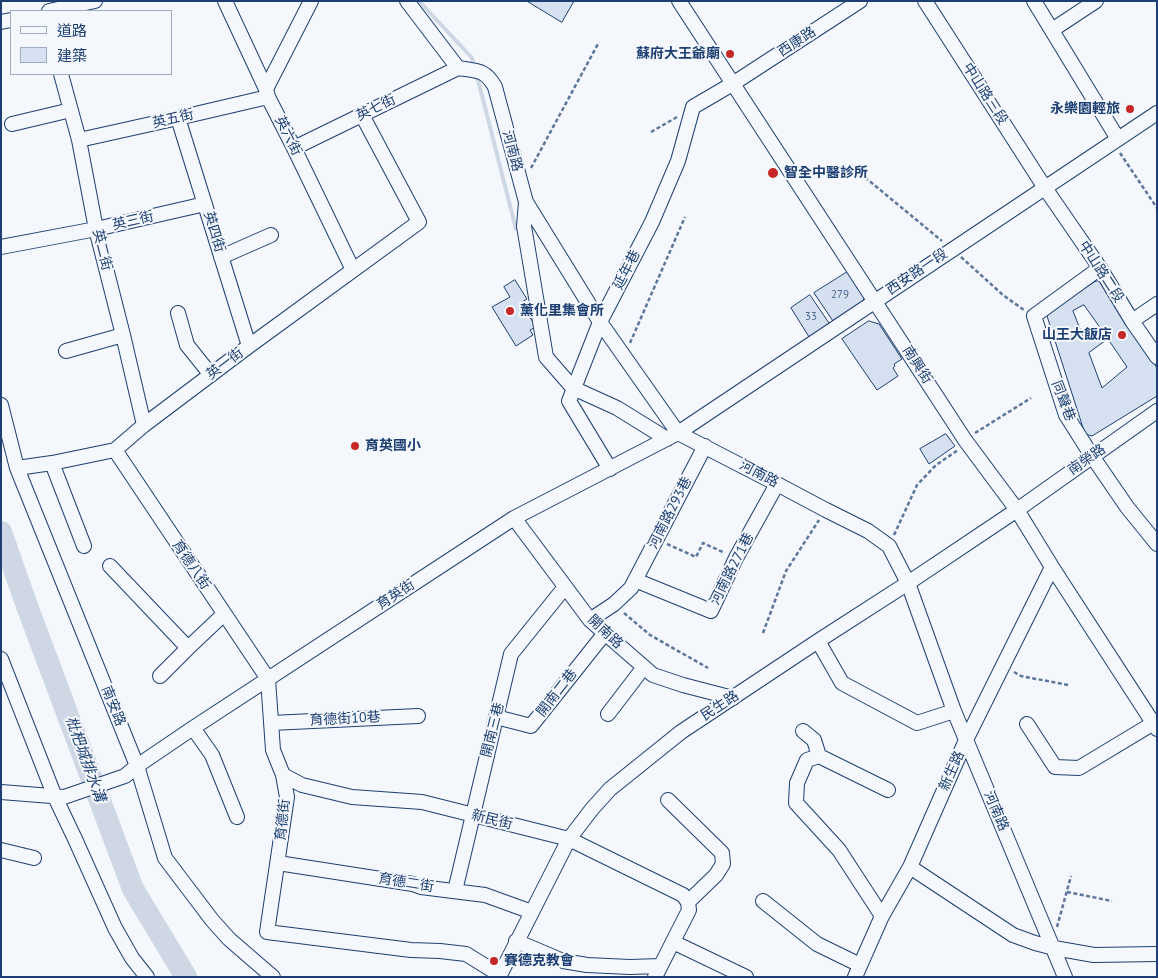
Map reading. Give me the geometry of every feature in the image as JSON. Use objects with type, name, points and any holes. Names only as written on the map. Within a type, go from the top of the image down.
[{"type":"street","points":[[54,10],[95,1]]},
{"type":"street","name":"英六街","points":[[225,1],[267,93],[353,270]]},
{"type":"street","points":[[267,93],[311,1]]},
{"type":"street","points":[[407,1],[458,68]]},
{"type":"street","name":"南興街","points":[[679,1],[967,441],[1017,510],[1052,567],[1156,724]]},
{"type":"street","name":"西康路","points":[[734,83],[860,1]]},
{"type":"street","name":"中山路三段","points":[[925,1],[1045,188]]},
{"type":"street","points":[[1034,1],[1115,140]]},
{"type":"street","points":[[1052,30],[1096,1]]},
{"type":"street","name":"英七街","points":[[294,148],[458,68]]},
{"type":"street","name":"河南路","points":[[458,68],[482,72],[493,82],[526,202],[673,436],[705,446],[868,531],[889,546],[908,584],[954,711],[1065,977]]},
{"type":"street","name":"英二街","points":[[61,75],[79,140],[96,229],[144,426]]},
{"type":"street","points":[[693,107],[734,83]]},
{"type":"street","name":"英五街","points":[[79,140],[178,118],[267,93]]},
{"type":"street","name":"延年巷","points":[[610,469],[569,401],[600,322],[652,222],[678,161],[693,107]]},
{"type":"street","points":[[12,124],[71,110]]},
{"type":"street","name":"西安路一段","points":[[673,436],[1157,113]]},
{"type":"street","name":"英一街","points":[[17,468],[115,450],[211,374],[419,222],[362,115]]},
{"type":"street","name":"英四街","points":[[178,118],[249,346]]},
{"type":"street","name":"中山路二段","points":[[1045,188],[1157,356]]},
{"type":"street","points":[[526,202],[524,226],[546,357],[573,388],[673,436]]},
{"type":"street","name":"英三街","points":[[1,248],[205,204]]},
{"type":"street","points":[[221,257],[271,235]]},
{"type":"street","points":[[1034,316],[1100,268]]},
{"type":"street","points":[[1132,320],[1157,304]]},
{"type":"street","points":[[178,313],[187,345],[211,374]]},
{"type":"street","name":"同聲巷","points":[[1034,316],[1066,416],[1127,507],[1157,544]]},
{"type":"street","points":[[66,351],[123,335]]},
{"type":"street","name":"南安路","points":[[1,405],[17,468],[137,766],[166,858],[229,940],[273,977]]},
{"type":"street","name":"南榮路","points":[[1017,510],[1157,411]]},
{"type":"street","name":"育英街","points":[[59,797],[125,776],[193,728],[514,518],[673,436]]},
{"type":"street","name":"河南路293巷","points":[[590,620],[614,604],[631,588],[705,446]]},
{"type":"street","name":"育德八街","points":[[115,450],[268,679]]},
{"type":"street","points":[[52,463],[84,546]]},
{"type":"street","name":"河南路271巷","points":[[635,580],[711,611],[736,558],[777,484]]},
{"type":"street","name":"民生路","points":[[500,976],[569,839],[610,789],[681,732],[818,640],[908,584],[1017,510]]},
{"type":"street","name":"開南路","points":[[514,518],[590,620],[653,675],[732,698]]},
{"type":"street","points":[[110,566],[188,648]]},
{"type":"street","name":"新生路","points":[[857,971],[882,916],[910,867],[966,740],[1052,567]]},
{"type":"street","name":"開南三巷","points":[[455,891],[511,654],[565,587]]},
{"type":"street","points":[[160,676],[224,614]]},
{"type":"street","name":"開南二巷","points":[[496,717],[531,726],[605,632]]},
{"type":"street","points":[[818,640],[842,683],[917,723],[954,711]]},
{"type":"street","points":[[1,658],[75,839],[115,928],[132,958],[147,977]]},
{"type":"street","points":[[608,714],[644,667]]},
{"type":"street","name":"育德街","points":[[268,679],[273,750],[283,775],[287,797],[267,932],[411,950],[466,954],[500,976]]},
{"type":"street","name":"育德街10巷","points":[[271,723],[418,716]]},
{"type":"street","points":[[1027,724],[1055,767],[1080,768],[1156,724]]},
{"type":"street","points":[[193,728],[212,755],[238,817]]},
{"type":"street","points":[[803,731],[814,740],[818,756]]},
{"type":"street","points":[[882,916],[839,850],[796,803],[797,783],[807,760],[818,756],[888,790]]},
{"type":"street","name":"新民街","points":[[283,775],[302,785],[352,797],[422,802],[569,839],[683,895],[688,902]]},
{"type":"street","points":[[1,792],[59,797]]},
{"type":"street","points":[[516,941],[563,962],[658,971],[689,910],[688,902],[716,874],[723,864],[722,853],[668,800]]},
{"type":"street","points":[[1,850],[34,858]]},
{"type":"street","name":"育德二街","points":[[278,863],[413,884],[421,887],[486,895],[532,912]]},
{"type":"street","points":[[910,867],[1012,935],[1034,943],[1094,955],[1157,954]]},
{"type":"street","points":[[763,901],[817,944],[857,971]]},
{"type":"street","points":[[673,942],[746,977]]},
{"type":"path","points":[[522,185],[599,42]]},
{"type":"path","points":[[651,132],[693,107]]},
{"type":"path","points":[[1115,140],[1157,208]]},
{"type":"path","points":[[850,165],[952,249],[1003,296],[1034,316]]},
{"type":"path","points":[[624,356],[685,217]]},
{"type":"path","points":[[889,546],[917,485],[936,465],[967,441],[1031,398]]},
{"type":"path","points":[[763,633],[786,571],[826,510]]},
{"type":"path","points":[[656,540],[696,557],[703,543],[736,558]]},
{"type":"path","points":[[614,604],[650,635],[708,668]]},
{"type":"path","points":[[1003,665],[1021,676],[1068,686]]},
{"type":"path","points":[[1047,932],[1058,926],[1071,876]]},
{"type":"path","points":[[1067,892],[1112,901]]},
{"type":"building","points":[[527,1],[574,1],[562,22]]},
{"type":"building","points":[[849,271],[864,297],[863,302],[833,321],[814,293]]},
{"type":"building","name":"薰化里集會所","points":[[515,280],[527,299],[522,302],[536,327],[530,330],[533,335],[516,346],[492,307],[510,297],[504,287]]},
{"type":"building","points":[[1098,281],[1103,284],[1157,368],[1157,396],[1092,436],[1085,434],[1047,316]],"holes":[[[1084,305],[1101,329],[1084,339],[1073,311]],[[1108,339],[1127,367],[1102,388],[1089,353]]]},
{"type":"building","points":[[810,295],[831,326],[811,340],[791,308]]},
{"type":"building","points":[[869,321],[879,324],[902,359],[894,364],[893,368],[898,376],[877,390],[842,339]]},
{"type":"building","points":[[946,434],[955,446],[929,464],[920,449]]},
{"type":"waterway","points":[[419,1],[472,58],[474,67]]},
{"type":"waterway","points":[[477,76],[516,229]]},
{"type":"waterway","name":"枇杷城排水溝","points":[[1,532],[133,889],[186,977]]},
{"type":"place","name":"蘇府大王爺廟","points":[[730,54]]},
{"type":"place","name":"永樂園輕旅","points":[[1130,109]]},
{"type":"place","name":"智全中醫診所","points":[[773,173]]},
{"type":"place","name":"薰化里集會所","points":[[510,311]]},
{"type":"place","name":"山王大飯店","points":[[1122,335]]},
{"type":"place","name":"育英國小","points":[[355,446]]},
{"type":"place","name":"賽德克教會","points":[[494,961]]}]
